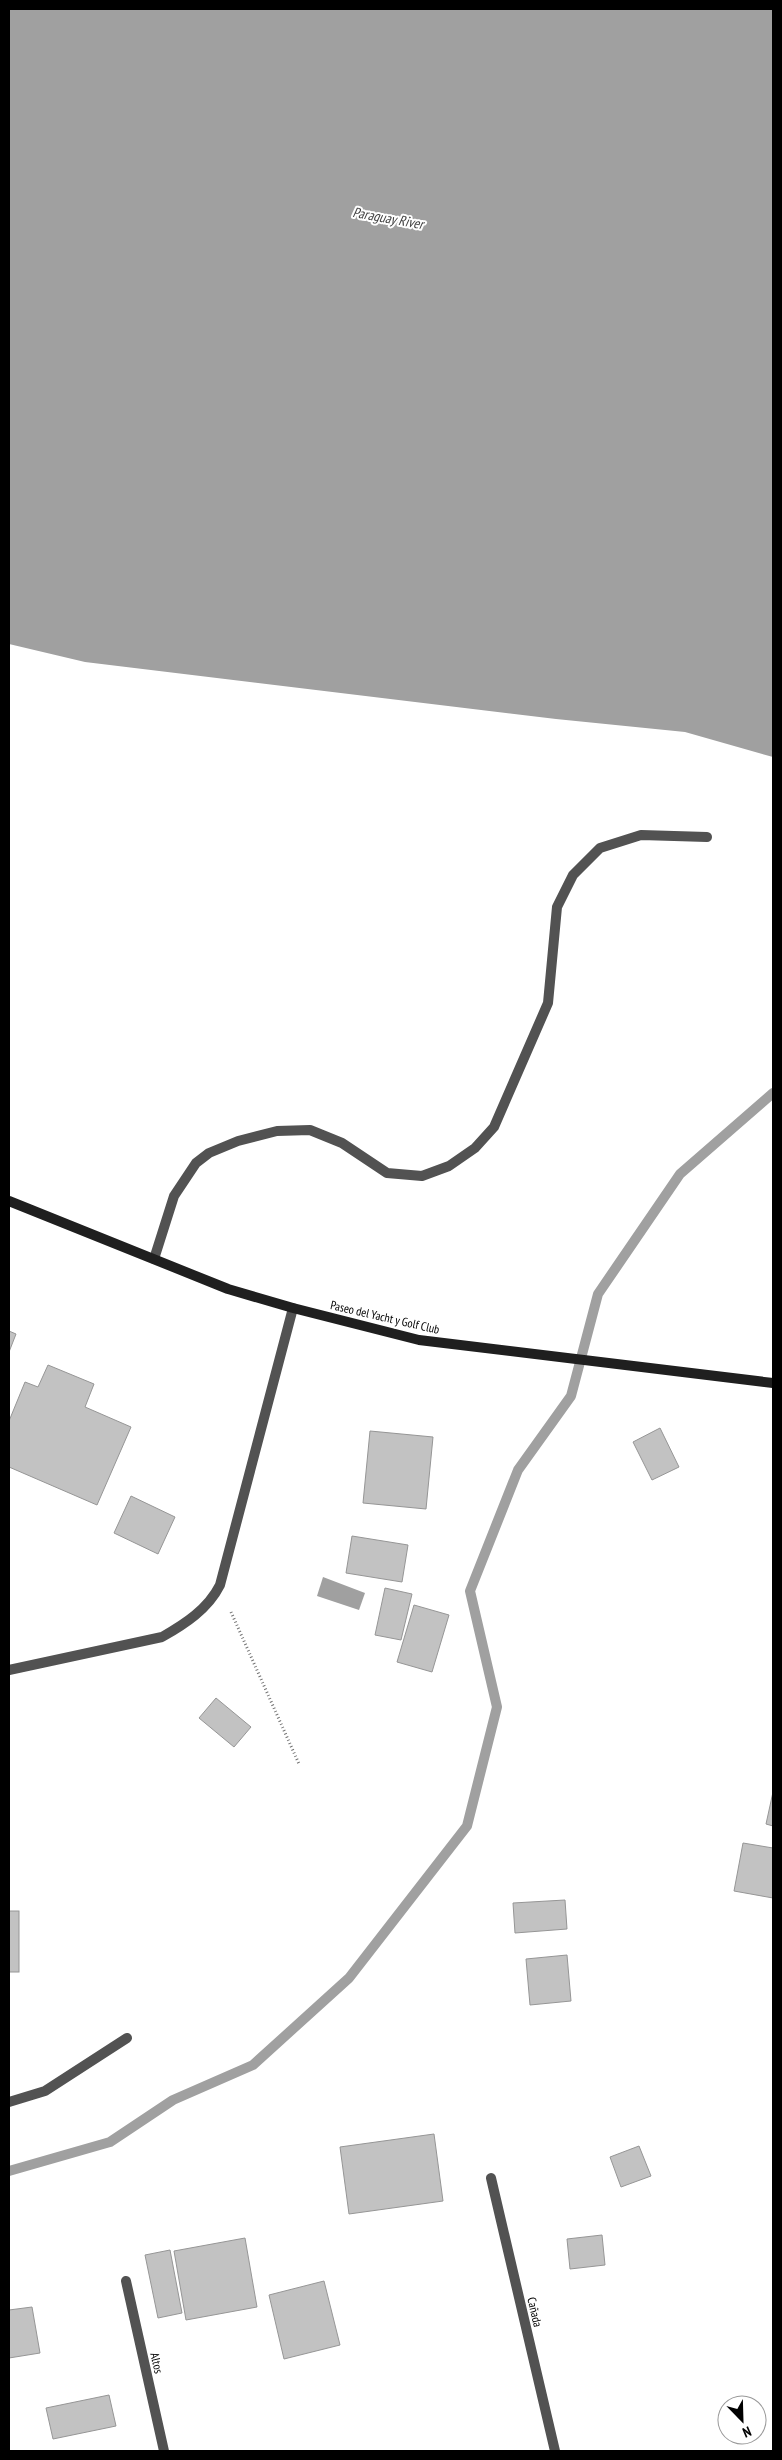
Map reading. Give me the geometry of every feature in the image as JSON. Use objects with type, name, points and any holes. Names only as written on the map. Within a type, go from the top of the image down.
[{"type":"main road","name":"Paseo del Yacht y Golf Club","points":[[9,1201],[228,1289],[293,1308],[419,1340],[773,1383]]},
{"type":"street","points":[[154,1259],[174,1196],[196,1163],[209,1153],[238,1141],[277,1131],[310,1130],[342,1143],[386,1173],[422,1176],[449,1166],[475,1148],[494,1127],[548,1003],[557,907],[573,875],[600,848],[641,835],[707,837]]},
{"type":"street","points":[[9,1670],[162,1637],[197,1614],[214,1596],[220,1585],[293,1308]]},
{"type":"street","points":[[9,2102],[45,2091],[127,2038]]},
{"type":"street","name":"Cañada","points":[[491,2178],[555,2451]]},
{"type":"street","name":"Altos","points":[[126,2281],[164,2451]]},
{"type":"path","points":[[220,1585],[299,1764]]},
{"type":"water","name":"Paraguay River","points":[[9,9],[773,9],[773,757],[685,732],[556,719],[85,662],[9,644]]},
{"type":"water","points":[[323,1577],[365,1593],[359,1610],[317,1596]]},
{"type":"building","points":[[9,1331],[16,1334],[9,1352]]},
{"type":"building","points":[[48,1365],[94,1384],[85,1407],[131,1427],[97,1505],[9,1467],[9,1421],[25,1382],[38,1387]]},
{"type":"building","points":[[660,1428],[679,1467],[652,1480],[633,1442]]},
{"type":"building","points":[[370,1431],[433,1437],[426,1509],[363,1503]]},
{"type":"building","points":[[131,1496],[175,1517],[158,1554],[114,1533]]},
{"type":"building","points":[[352,1536],[408,1545],[402,1582],[346,1573]]},
{"type":"building","points":[[385,1588],[412,1594],[401,1640],[375,1635]]},
{"type":"building","points":[[414,1605],[449,1615],[432,1672],[397,1662]]},
{"type":"building","points":[[216,1698],[251,1727],[234,1747],[199,1718]]},
{"type":"building","points":[[773,1792],[773,1826],[766,1824]]},
{"type":"building","points":[[743,1843],[773,1848],[773,1898],[734,1891]]},
{"type":"building","points":[[565,1900],[567,1929],[515,1933],[513,1903]]},
{"type":"building","points":[[9,1911],[19,1911],[19,1972],[9,1972]]},
{"type":"building","points":[[567,1955],[571,2001],[530,2005],[526,1959]]},
{"type":"building","points":[[434,2134],[443,2201],[349,2214],[340,2147]]},
{"type":"building","points":[[639,2146],[651,2176],[621,2187],[610,2157]]},
{"type":"building","points":[[602,2235],[605,2265],[570,2269],[567,2239]]},
{"type":"building","points":[[245,2238],[257,2307],[186,2320],[174,2251]]},
{"type":"building","points":[[170,2250],[182,2313],[158,2318],[145,2255]]},
{"type":"building","points":[[324,2281],[340,2345],[284,2359],[269,2295]]},
{"type":"building","points":[[32,2307],[40,2353],[9,2358],[9,2310]]},
{"type":"building","points":[[109,2395],[116,2426],[53,2439],[46,2408]]},
{"type":"waterway","points":[[9,2171],[110,2142],[173,2100],[253,2065],[349,1978],[467,1826],[497,1707],[470,1591],[518,1470],[571,1396],[598,1294],[680,1174],[773,1093]]}]
